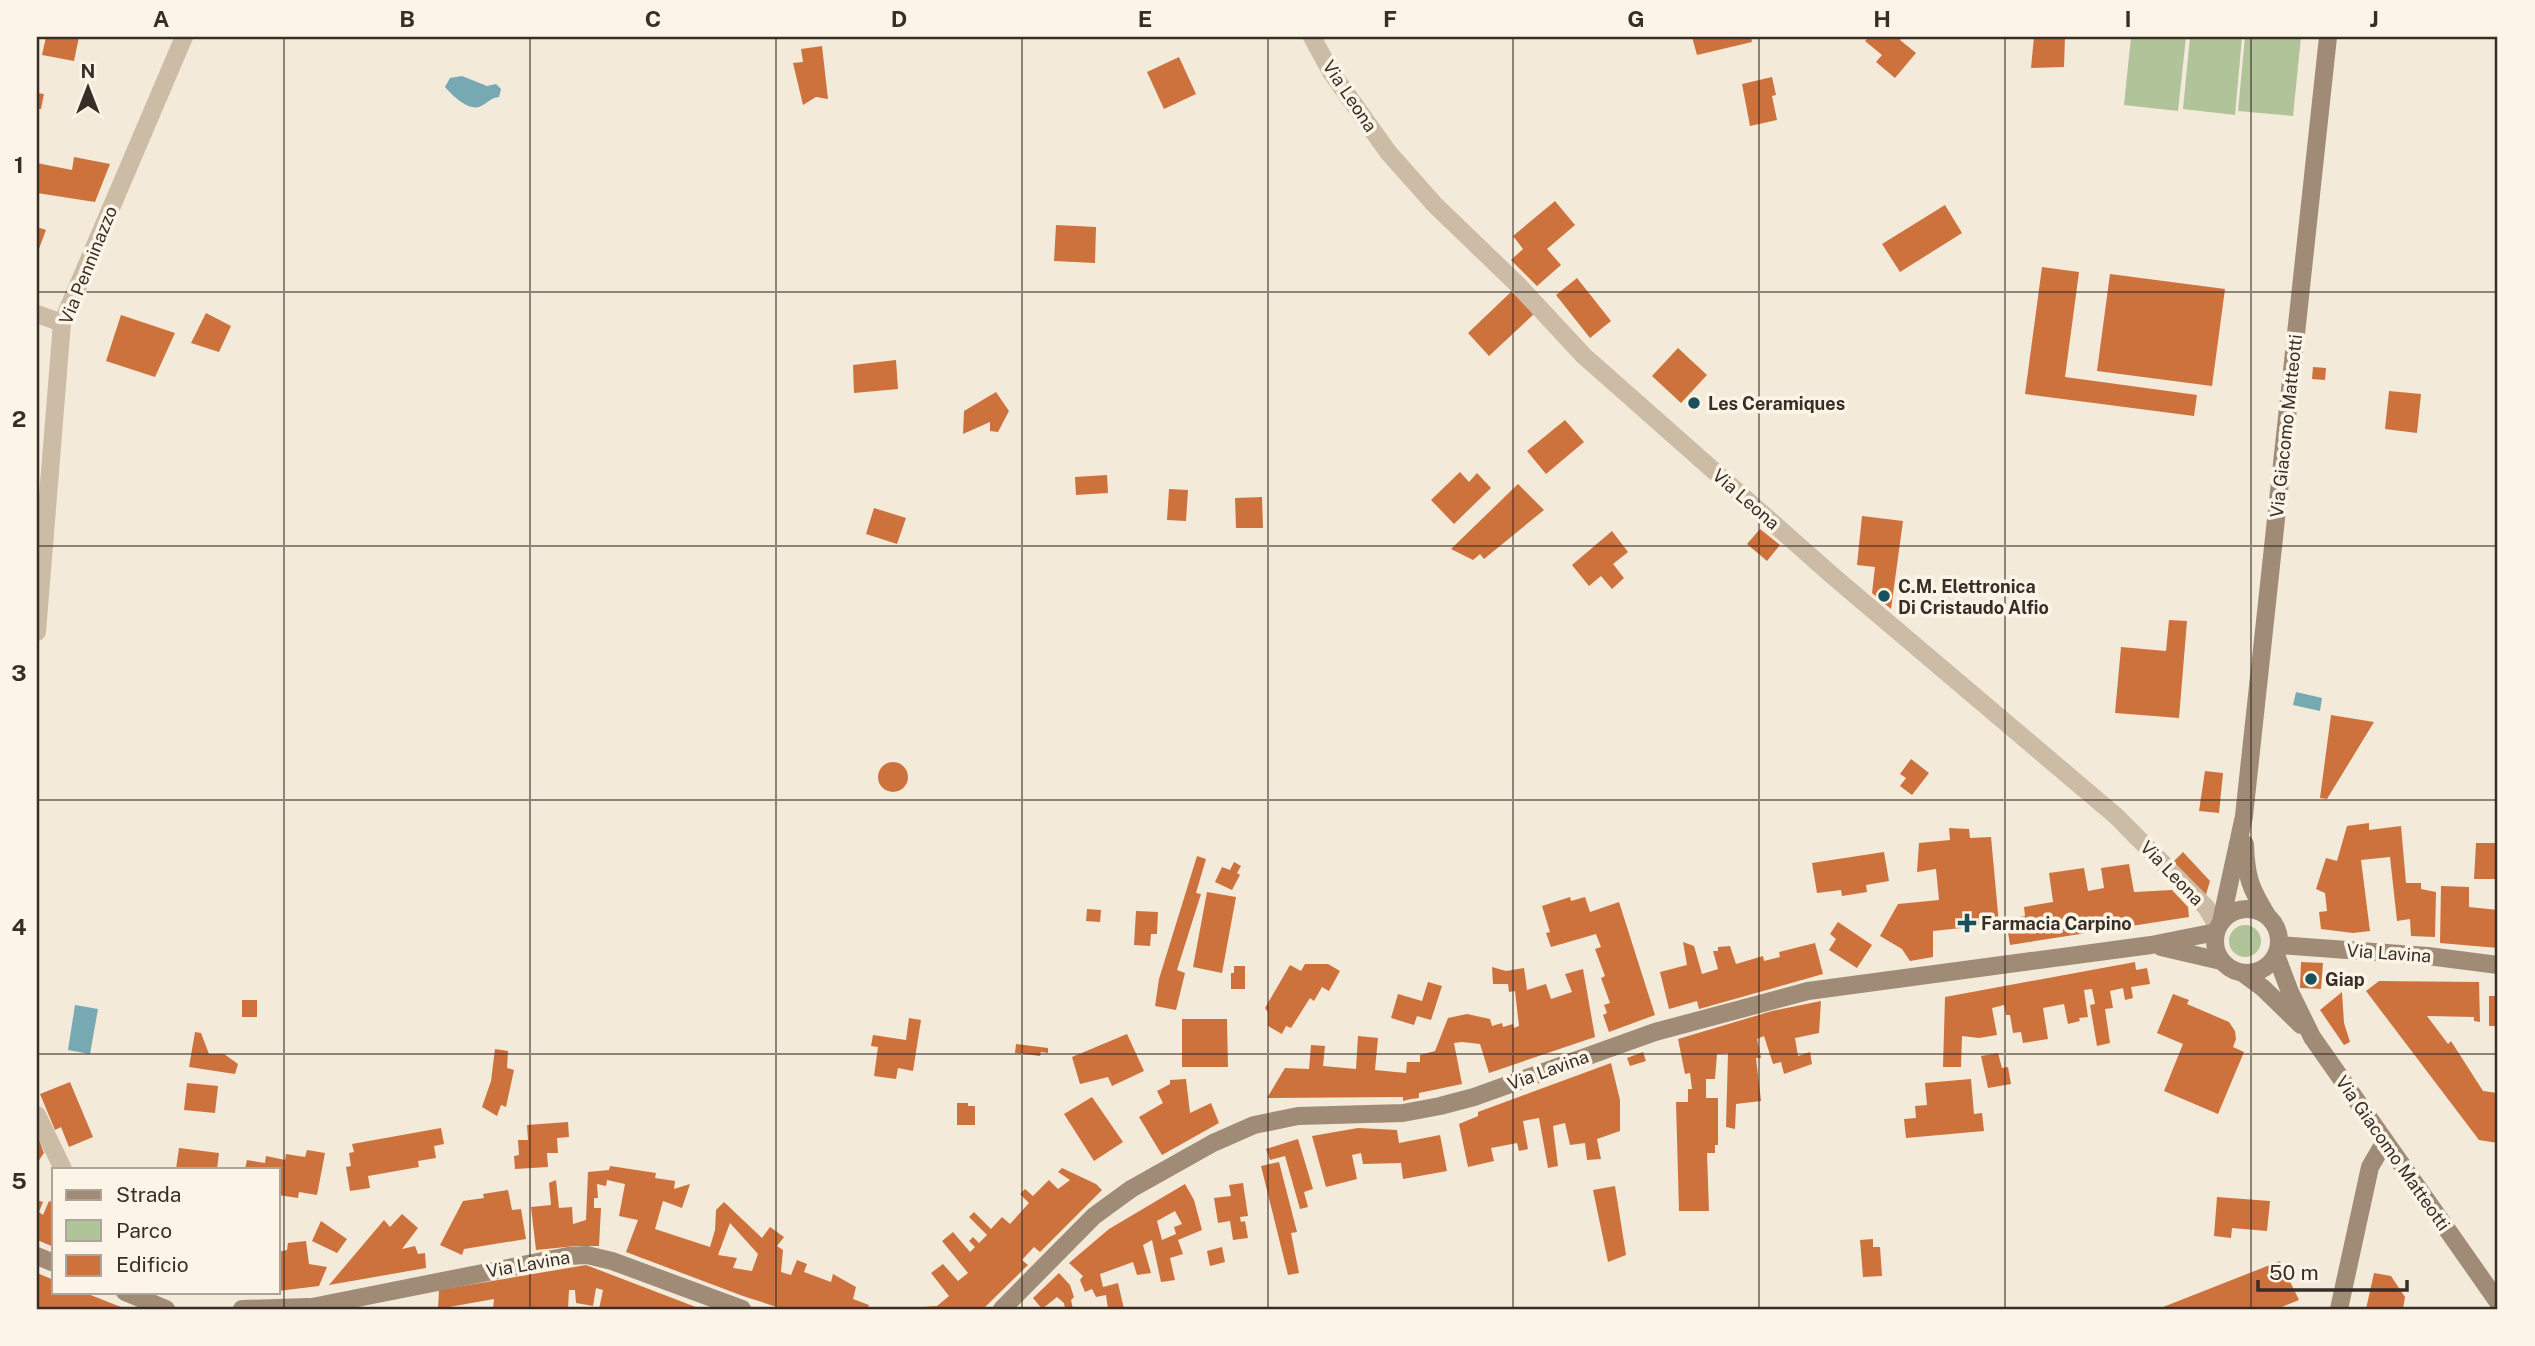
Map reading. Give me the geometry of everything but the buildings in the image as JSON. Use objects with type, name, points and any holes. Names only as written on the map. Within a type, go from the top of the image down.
[{"type":"street","name":"Via Penninazzo","points":[[37,632],[62,323],[184,37]]},
{"type":"street","name":"Via Leona","points":[[1312,37],[1331,72],[1388,152],[1435,205],[1517,284],[1584,356],[1844,586],[2116,816],[2206,906],[2218,927]]},
{"type":"street","name":"Via Giacomo Matteotti","points":[[2244,816],[2328,37]]},
{"type":"street","points":[[37,314],[62,323]]},
{"type":"street","points":[[2221,961],[2215,948],[2218,927],[2244,816]]},
{"type":"street","points":[[2244,816],[2246,874],[2254,895],[2277,929],[2277,950],[2290,992],[2312,1037]]},
{"type":"street","points":[[2218,927],[2227,916],[2243,909],[2252,909],[2268,917]]},
{"type":"street","name":"Via Lavina","points":[[1002,1309],[1094,1216],[1131,1189],[1213,1143],[1254,1125],[1298,1116],[1403,1113],[1440,1106],[1474,1097],[1655,1032],[1808,991],[2151,945],[2218,927]]},
{"type":"street","points":[[2151,945],[2221,961],[2235,972],[2244,974],[2259,971],[2272,962],[2277,950]]},
{"type":"street","name":"Via Lavina","points":[[2277,950],[2428,956],[2498,965]]},
{"type":"street","points":[[2244,974],[2263,988],[2312,1037]]},
{"type":"street","name":"Via Giacomo Matteotti","points":[[2312,1037],[2498,1302]]},
{"type":"street","points":[[37,1115],[63,1168]]},
{"type":"street","points":[[2339,1309],[2370,1167],[2384,1143]]},
{"type":"street","name":"Via Lavina","points":[[242,1309],[305,1308],[568,1256],[587,1255],[612,1261],[742,1309]]},
{"type":"street","points":[[130,1294],[170,1309]]},
{"type":"green space","points":[[2131,37],[2186,37],[2178,111],[2124,105]]},
{"type":"green space","points":[[2190,37],[2242,37],[2235,115],[2183,109]]},
{"type":"green space","points":[[2245,37],[2301,37],[2293,116],[2238,111]]},
{"type":"green space","points":[[2245,925],[2256,930],[2261,941],[2256,952],[2245,957],[2234,952],[2229,941],[2234,930]]},
{"type":"water","points":[[462,76],[487,86],[496,84],[501,89],[499,97],[479,107],[465,104],[445,87],[450,78]]},
{"type":"water","points":[[2296,692],[2322,698],[2320,711],[2293,705]]},
{"type":"water","points":[[75,1005],[98,1009],[90,1054],[68,1050]]},
{"type":"place","name":"Les Ceramiques","points":[[1694,403]]},
{"type":"place","name":"C.M. Elettronica Di Cristaudo Alfio","points":[[1884,596]]},
{"type":"place","name":"Farmacia Carpino","points":[[1967,923]]},
{"type":"place","name":"Giap","points":[[2311,979]]}]
